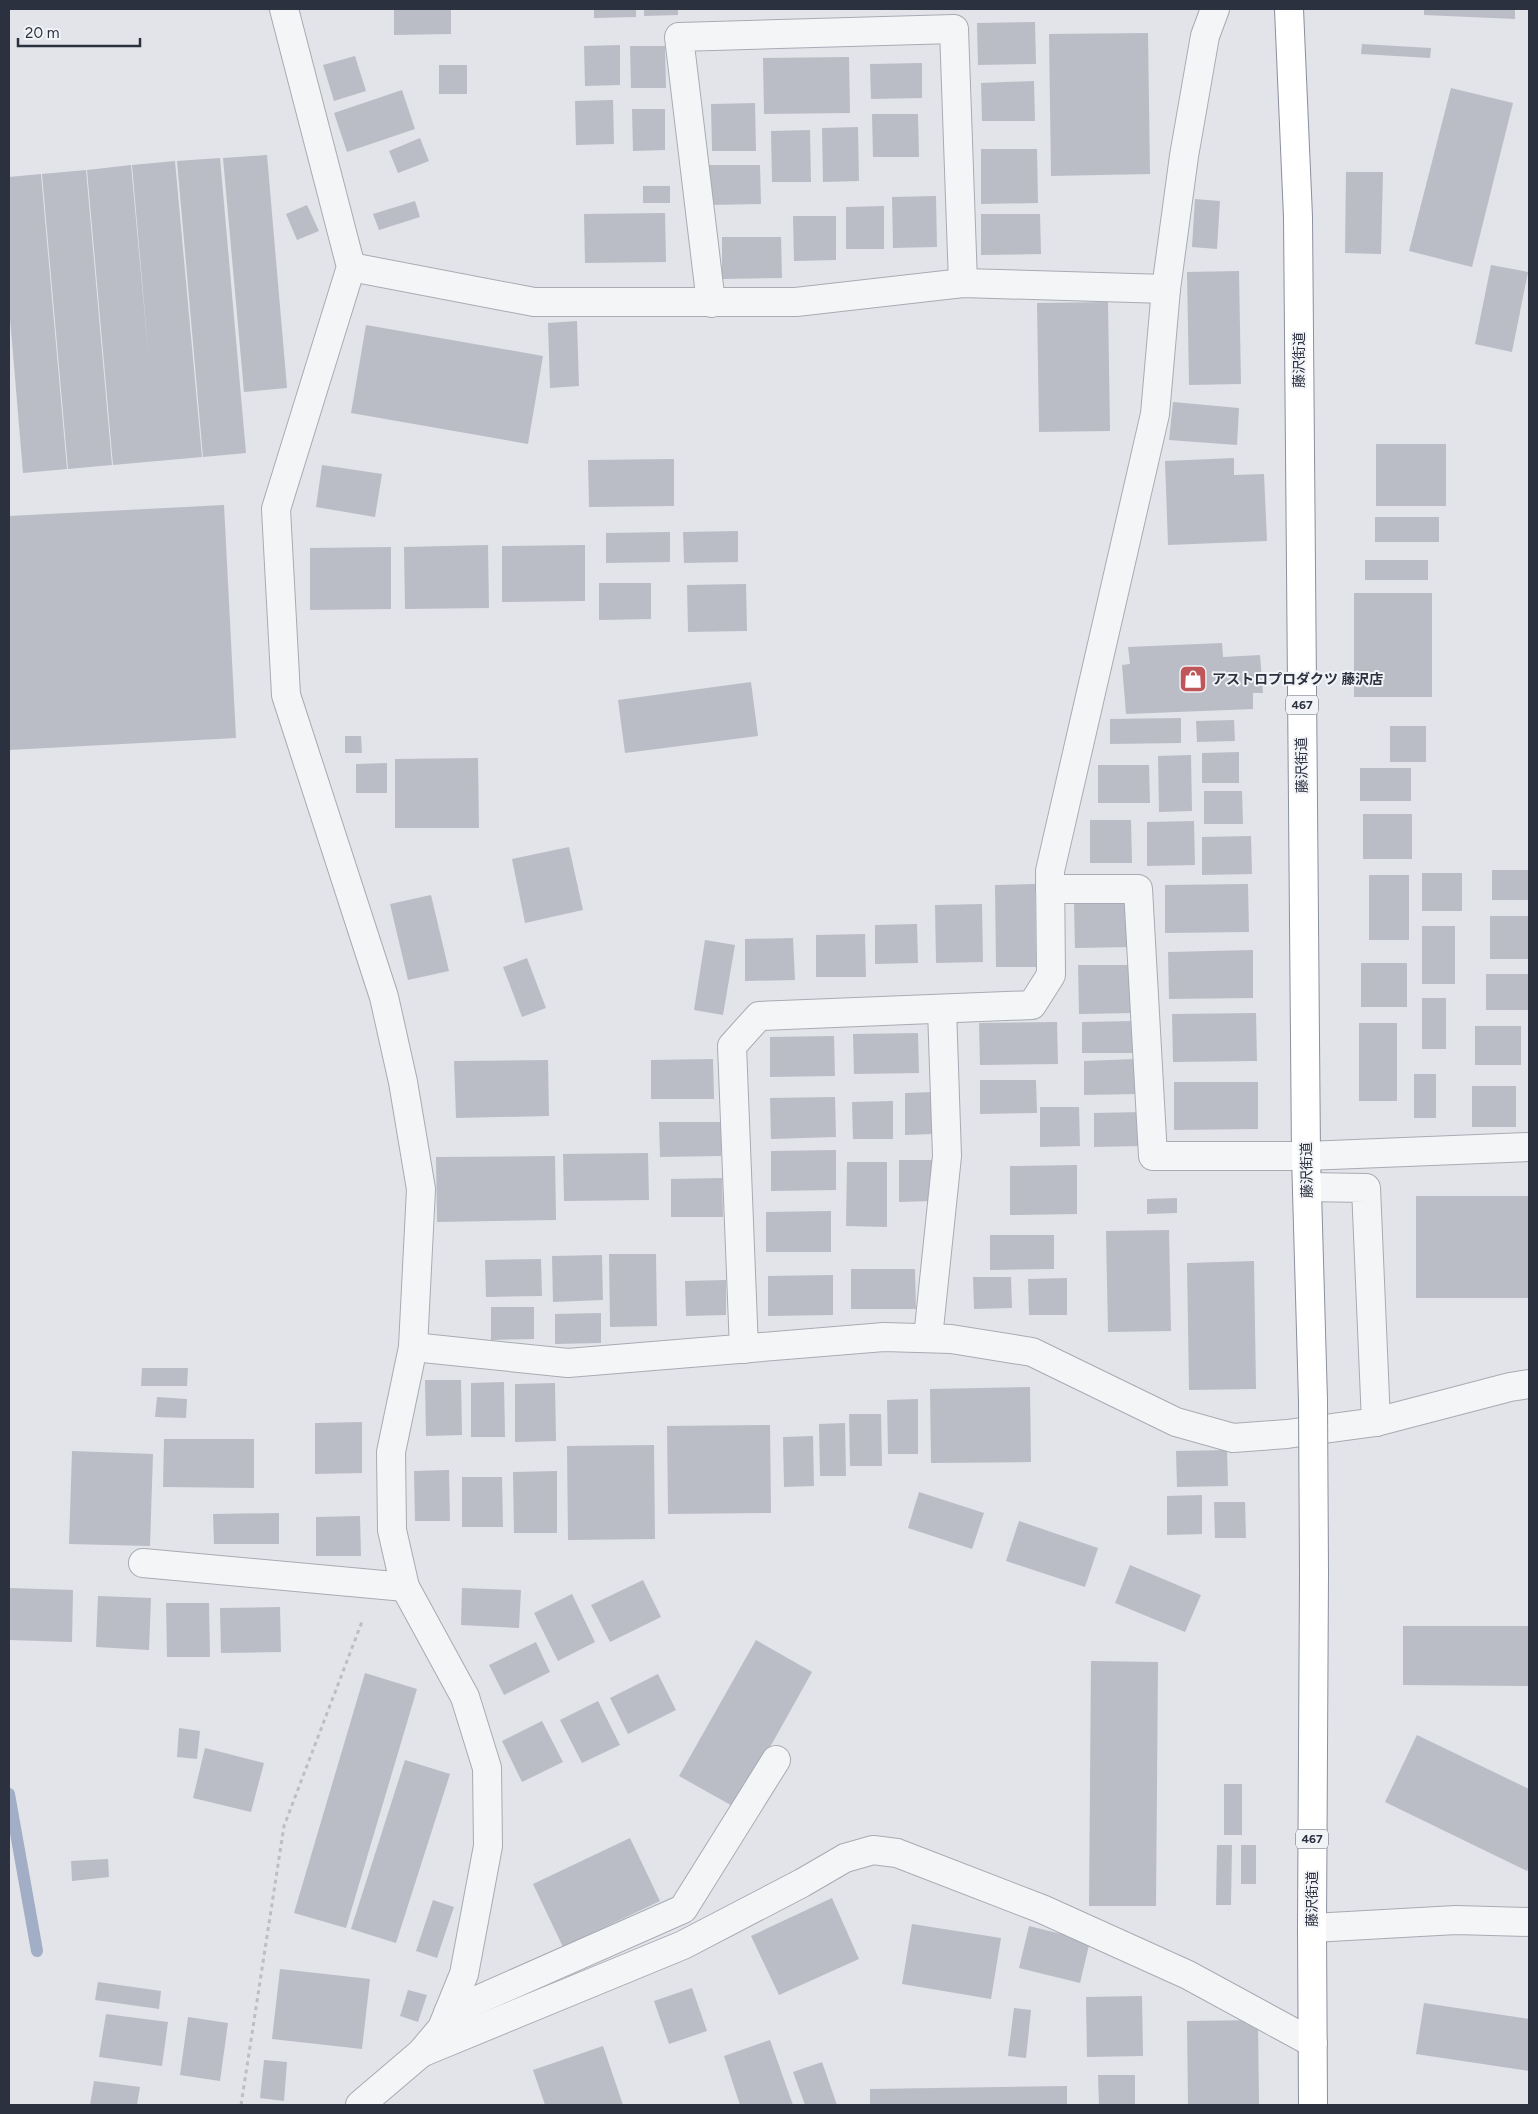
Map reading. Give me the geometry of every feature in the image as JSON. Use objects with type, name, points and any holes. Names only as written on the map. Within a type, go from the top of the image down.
[{"type":"highway","name":"藤沢街道","points":[[1289,9],[1298,217],[1306,1156],[1313,1401],[1313,2105]]},
{"type":"street","points":[[284,9],[351,267],[276,510],[285,685],[289,704],[384,997],[403,1082],[421,1189],[413,1347],[391,1452],[392,1530],[405,1587],[465,1697],[487,1768],[488,1846],[464,1974],[442,2028],[421,2053],[360,2105]]},
{"type":"street","points":[[744,1349],[732,1046],[759,1016],[1032,1004],[1051,975],[1050,871],[1154,414],[1166,289],[1184,156],[1205,36],[1216,9]]},
{"type":"street","points":[[711,303],[679,37],[954,29],[963,283]]},
{"type":"street","points":[[351,267],[534,302],[796,302],[963,283],[1166,289]]},
{"type":"street","points":[[1050,889],[1138,889],[1153,1156],[1306,1156],[1529,1147]]},
{"type":"street","points":[[928,1338],[947,1156],[942,1009]]},
{"type":"street","points":[[1307,1187],[1366,1188],[1376,1422]]},
{"type":"street","points":[[413,1347],[568,1363],[884,1337],[951,1339],[1032,1352],[1176,1422],[1233,1438],[1287,1434],[1376,1422],[1510,1387],[1529,1384]]},
{"type":"street","points":[[143,1563],[405,1587]]},
{"type":"street","points":[[448,2013],[683,1909],[776,1760]]},
{"type":"street","points":[[421,2053],[683,1945],[845,1858],[873,1850],[897,1853],[1042,1909],[1188,1975],[1313,2043]]},
{"type":"street","points":[[1312,1928],[1456,1920],[1529,1922]]},
{"type":"path","points":[[241,2105],[284,1826],[376,1585]]},
{"type":"building","points":[[394,9],[451,9],[451,34],[394,35]]},
{"type":"building","points":[[594,9],[636,9],[636,17],[594,18]]},
{"type":"building","points":[[644,9],[678,9],[678,15],[644,16]]},
{"type":"building","points":[[1424,9],[1515,9],[1515,19],[1424,15]]},
{"type":"building","points":[[1035,22],[1036,64],[978,65],[977,23]]},
{"type":"building","points":[[1148,33],[1150,174],[1051,176],[1049,34]]},
{"type":"building","points":[[1362,44],[1431,48],[1430,58],[1361,54]]},
{"type":"building","points":[[620,45],[620,85],[585,86],[584,46]]},
{"type":"building","points":[[630,46],[665,46],[666,88],[631,88]]},
{"type":"building","points":[[355,56],[366,91],[334,101],[323,65]]},
{"type":"building","points":[[849,57],[850,113],[764,114],[763,58]]},
{"type":"building","points":[[922,63],[922,98],[871,99],[870,64]]},
{"type":"building","points":[[439,65],[467,65],[467,94],[439,94]]},
{"type":"building","points":[[1034,81],[1035,121],[982,121],[981,83]]},
{"type":"building","points":[[1451,88],[1513,103],[1472,267],[1409,251]]},
{"type":"building","points":[[402,90],[415,129],[347,152],[334,113]]},
{"type":"building","points":[[613,100],[614,144],[576,145],[575,101]]},
{"type":"building","points":[[755,103],[756,151],[712,151],[711,104]]},
{"type":"building","points":[[632,109],[665,109],[665,150],[633,151]]},
{"type":"building","points":[[872,114],[918,114],[919,157],[873,157]]},
{"type":"building","points":[[858,127],[859,181],[823,182],[822,128]]},
{"type":"building","points":[[810,130],[811,182],[772,182],[771,131]]},
{"type":"building","points":[[420,138],[429,161],[398,173],[389,151]]},
{"type":"building","points":[[981,149],[1037,149],[1038,203],[981,204]]},
{"type":"building","points":[[267,155],[287,388],[244,392],[223,158]]},
{"type":"building","points":[[220,158],[246,453],[203,457],[177,161]]},
{"type":"building","points":[[175,161],[202,457],[113,465],[87,170],[131,165],[149,361],[132,165]]},
{"type":"building","points":[[709,165],[760,165],[761,204],[709,205]]},
{"type":"building","points":[[86,170],[112,465],[68,469],[42,174]]},
{"type":"building","points":[[1346,172],[1383,172],[1381,254],[1345,253]]},
{"type":"building","points":[[41,174],[67,469],[23,473],[9,306],[9,177]]},
{"type":"building","points":[[643,186],[670,186],[670,203],[643,203]]},
{"type":"building","points":[[936,196],[937,247],[893,248],[892,197]]},
{"type":"building","points":[[1195,199],[1220,201],[1217,249],[1192,247]]},
{"type":"building","points":[[415,201],[420,217],[379,230],[373,214]]},
{"type":"building","points":[[307,205],[319,231],[297,240],[286,214]]},
{"type":"building","points":[[884,206],[884,249],[846,249],[846,207]]},
{"type":"building","points":[[665,213],[666,262],[585,263],[584,214]]},
{"type":"building","points":[[981,214],[1040,214],[1041,254],[981,255]]},
{"type":"building","points":[[793,216],[836,216],[836,260],[794,261]]},
{"type":"building","points":[[722,237],[781,237],[782,278],[722,279]]},
{"type":"building","points":[[1491,265],[1528,272],[1512,352],[1475,344]]},
{"type":"building","points":[[1239,271],[1241,384],[1189,385],[1187,272]]},
{"type":"building","points":[[1108,302],[1110,431],[1039,432],[1037,303]]},
{"type":"building","points":[[577,321],[579,386],[550,388],[548,323]]},
{"type":"building","points":[[366,325],[543,356],[528,444],[351,413]]},
{"type":"building","points":[[1173,402],[1239,408],[1237,445],[1169,440]]},
{"type":"building","points":[[1376,444],[1446,444],[1446,506],[1376,506]]},
{"type":"building","points":[[1234,458],[1234,475],[1264,474],[1267,541],[1168,545],[1165,461]]},
{"type":"building","points":[[674,459],[674,506],[589,507],[588,460]]},
{"type":"building","points":[[322,465],[382,474],[375,517],[316,507]]},
{"type":"building","points":[[224,505],[236,738],[9,750],[9,516]]},
{"type":"building","points":[[1375,517],[1439,517],[1439,542],[1375,542]]},
{"type":"building","points":[[738,531],[738,562],[684,563],[683,532]]},
{"type":"building","points":[[670,532],[670,562],[606,563],[606,533]]},
{"type":"building","points":[[488,545],[489,608],[405,609],[404,547]]},
{"type":"building","points":[[585,545],[585,601],[502,602],[502,546]]},
{"type":"building","points":[[391,547],[391,609],[310,610],[310,548]]},
{"type":"building","points":[[1365,560],[1428,560],[1428,580],[1365,580]]},
{"type":"building","points":[[599,583],[651,583],[651,619],[599,620]]},
{"type":"building","points":[[746,584],[747,631],[688,632],[687,585]]},
{"type":"building","points":[[1354,593],[1432,593],[1432,697],[1354,697]]},
{"type":"building","name":"アストロプロダクツ 藤沢店","points":[[1222,643],[1223,657],[1260,655],[1263,693],[1253,693],[1253,709],[1126,714],[1122,665],[1130,664],[1128,647]]},
{"type":"building","points":[[751,682],[758,736],[625,753],[618,700]]},
{"type":"building","points":[[1181,718],[1181,743],[1110,744],[1110,719]]},
{"type":"building","points":[[1234,720],[1235,741],[1197,742],[1196,721]]},
{"type":"building","points":[[1390,726],[1426,726],[1426,762],[1390,762]]},
{"type":"building","points":[[345,736],[361,736],[362,753],[345,753]]},
{"type":"building","points":[[1239,752],[1239,783],[1202,783],[1202,753]]},
{"type":"building","points":[[1191,755],[1192,811],[1159,812],[1158,756]]},
{"type":"building","points":[[478,758],[479,828],[395,828],[395,759]]},
{"type":"building","points":[[387,763],[387,793],[356,793],[356,764]]},
{"type":"building","points":[[1098,765],[1149,765],[1150,803],[1098,803]]},
{"type":"building","points":[[1360,768],[1411,768],[1411,801],[1360,801]]},
{"type":"building","points":[[1204,791],[1242,791],[1243,824],[1204,824]]},
{"type":"building","points":[[1363,814],[1412,814],[1412,859],[1363,859]]},
{"type":"building","points":[[1090,820],[1131,820],[1132,863],[1090,863]]},
{"type":"building","points":[[1194,821],[1195,865],[1147,866],[1147,822]]},
{"type":"building","points":[[1251,836],[1252,874],[1202,875],[1202,837]]},
{"type":"building","points":[[569,847],[583,910],[525,923],[512,859]]},
{"type":"building","points":[[1492,870],[1529,870],[1529,900],[1492,900]]},
{"type":"building","points":[[1422,873],[1462,873],[1462,911],[1422,911]]},
{"type":"building","points":[[1369,875],[1409,875],[1409,940],[1369,940]]},
{"type":"building","points":[[1035,884],[1036,967],[996,967],[995,885]]},
{"type":"building","points":[[1248,884],[1249,932],[1165,933],[1165,885]]},
{"type":"building","points":[[431,895],[449,971],[408,980],[390,904]]},
{"type":"building","points":[[982,904],[983,962],[936,963],[935,905]]},
{"type":"building","points":[[1074,904],[1131,904],[1132,947],[1075,948]]},
{"type":"building","points":[[1490,916],[1529,916],[1529,959],[1490,959]]},
{"type":"building","points":[[917,924],[918,963],[875,964],[875,925]]},
{"type":"building","points":[[1422,926],[1455,926],[1455,984],[1422,984]]},
{"type":"building","points":[[865,934],[866,977],[816,977],[816,935]]},
{"type":"building","points":[[793,938],[795,980],[745,981],[745,939]]},
{"type":"building","points":[[705,940],[735,945],[723,1015],[694,1010]]},
{"type":"building","points":[[1253,950],[1253,998],[1169,999],[1168,952]]},
{"type":"building","points":[[527,958],[546,1008],[522,1017],[503,967]]},
{"type":"building","points":[[1361,963],[1407,963],[1407,1007],[1361,1007]]},
{"type":"building","points":[[1078,965],[1134,965],[1135,1013],[1079,1014]]},
{"type":"building","points":[[1486,974],[1529,974],[1529,1010],[1486,1010]]},
{"type":"building","points":[[1422,998],[1446,998],[1446,1049],[1422,1049]]},
{"type":"building","points":[[1256,1013],[1257,1061],[1173,1062],[1172,1014]]},
{"type":"building","points":[[1133,1021],[1134,1053],[1082,1053],[1082,1022]]},
{"type":"building","points":[[1057,1022],[1058,1064],[980,1065],[979,1023]]},
{"type":"building","points":[[1359,1023],[1397,1023],[1397,1101],[1359,1101]]},
{"type":"building","points":[[1475,1026],[1521,1026],[1521,1065],[1475,1065]]},
{"type":"building","points":[[918,1033],[919,1073],[854,1074],[853,1034]]},
{"type":"building","points":[[834,1036],[835,1076],[770,1077],[770,1037]]},
{"type":"building","points":[[713,1059],[714,1099],[651,1099],[651,1060]]},
{"type":"building","points":[[1136,1059],[1136,1094],[1084,1095],[1084,1061]]},
{"type":"building","points":[[548,1060],[549,1116],[456,1118],[454,1061]]},
{"type":"building","points":[[1414,1074],[1436,1074],[1436,1118],[1414,1118]]},
{"type":"building","points":[[980,1080],[1036,1080],[1037,1113],[980,1114]]},
{"type":"building","points":[[1174,1082],[1258,1082],[1258,1129],[1174,1130]]},
{"type":"building","points":[[1472,1086],[1516,1086],[1516,1127],[1472,1127]]},
{"type":"building","points":[[934,1092],[934,1134],[905,1135],[905,1093]]},
{"type":"building","points":[[835,1097],[836,1137],[771,1139],[770,1098]]},
{"type":"building","points":[[893,1101],[893,1139],[853,1139],[852,1102]]},
{"type":"building","points":[[1040,1107],[1079,1107],[1080,1146],[1040,1147]]},
{"type":"building","points":[[1141,1112],[1141,1146],[1094,1147],[1094,1113]]},
{"type":"building","points":[[659,1122],[721,1122],[721,1156],[660,1157]]},
{"type":"building","points":[[836,1150],[836,1190],[771,1191],[771,1151]]},
{"type":"building","points":[[648,1153],[649,1200],[564,1201],[563,1154]]},
{"type":"building","points":[[555,1156],[556,1220],[437,1222],[436,1157]]},
{"type":"building","points":[[899,1160],[932,1160],[932,1201],[899,1202]]},
{"type":"building","points":[[847,1162],[887,1162],[887,1227],[846,1226]]},
{"type":"building","points":[[1077,1165],[1077,1214],[1010,1215],[1010,1166]]},
{"type":"building","points":[[722,1178],[723,1217],[671,1217],[671,1179]]},
{"type":"building","points":[[1416,1196],[1529,1196],[1529,1298],[1416,1298]]},
{"type":"building","points":[[1177,1198],[1177,1213],[1147,1214],[1147,1199]]},
{"type":"building","points":[[831,1211],[831,1252],[766,1252],[766,1212]]},
{"type":"building","points":[[1169,1230],[1171,1331],[1108,1332],[1106,1231]]},
{"type":"building","points":[[990,1235],[1054,1235],[1054,1269],[990,1270]]},
{"type":"building","points":[[609,1254],[656,1254],[657,1326],[610,1327]]},
{"type":"building","points":[[602,1255],[603,1300],[553,1302],[552,1256]]},
{"type":"building","points":[[541,1259],[542,1296],[486,1297],[485,1260]]},
{"type":"building","points":[[1254,1261],[1256,1389],[1189,1390],[1187,1263]]},
{"type":"building","points":[[851,1269],[915,1269],[916,1309],[851,1309]]},
{"type":"building","points":[[833,1275],[833,1315],[768,1316],[768,1276]]},
{"type":"building","points":[[973,1277],[1011,1277],[1012,1308],[974,1309]]},
{"type":"building","points":[[1067,1278],[1067,1315],[1029,1315],[1028,1279]]},
{"type":"building","points":[[726,1280],[726,1315],[686,1316],[685,1281]]},
{"type":"building","points":[[491,1307],[534,1307],[534,1339],[491,1340]]},
{"type":"building","points":[[601,1313],[601,1343],[555,1344],[555,1314]]},
{"type":"building","points":[[142,1368],[188,1368],[187,1386],[141,1386]]},
{"type":"building","points":[[425,1380],[461,1380],[462,1435],[426,1436]]},
{"type":"building","points":[[504,1382],[505,1437],[471,1437],[471,1383]]},
{"type":"building","points":[[555,1383],[556,1441],[515,1442],[515,1384]]},
{"type":"building","points":[[1030,1387],[1031,1462],[931,1463],[930,1389]]},
{"type":"building","points":[[157,1397],[187,1399],[186,1418],[155,1417]]},
{"type":"building","points":[[918,1399],[918,1454],[888,1454],[887,1400]]},
{"type":"building","points":[[849,1414],[881,1414],[882,1466],[850,1466]]},
{"type":"building","points":[[362,1422],[362,1473],[315,1474],[315,1423]]},
{"type":"building","points":[[845,1423],[846,1476],[820,1476],[819,1424]]},
{"type":"building","points":[[770,1425],[771,1513],[668,1514],[667,1426]]},
{"type":"building","points":[[813,1436],[814,1486],[784,1487],[783,1437]]},
{"type":"building","points":[[164,1439],[254,1439],[254,1488],[163,1487]]},
{"type":"building","points":[[654,1445],[655,1539],[568,1540],[567,1446]]},
{"type":"building","points":[[1227,1450],[1228,1486],[1177,1487],[1176,1451]]},
{"type":"building","points":[[72,1451],[153,1454],[150,1546],[69,1544]]},
{"type":"building","points":[[449,1470],[450,1521],[415,1521],[414,1471]]},
{"type":"building","points":[[557,1471],[557,1533],[514,1533],[513,1472]]},
{"type":"building","points":[[462,1477],[502,1477],[503,1527],[462,1527]]},
{"type":"building","points":[[919,1492],[984,1513],[972,1549],[908,1528]]},
{"type":"building","points":[[1202,1495],[1202,1534],[1167,1535],[1167,1496]]},
{"type":"building","points":[[1214,1502],[1245,1502],[1246,1538],[1215,1538]]},
{"type":"building","points":[[279,1513],[279,1544],[214,1544],[213,1514]]},
{"type":"building","points":[[360,1516],[361,1556],[316,1556],[316,1517]]},
{"type":"building","points":[[1019,1521],[1098,1548],[1085,1587],[1006,1561]]},
{"type":"building","points":[[1130,1565],[1201,1595],[1185,1632],[1115,1603]]},
{"type":"building","points":[[643,1580],[661,1617],[610,1642],[591,1605]]},
{"type":"building","points":[[9,1588],[73,1590],[72,1642],[9,1640]]},
{"type":"building","points":[[462,1588],[521,1590],[519,1628],[461,1625]]},
{"type":"building","points":[[572,1594],[595,1642],[558,1661],[534,1613]]},
{"type":"building","points":[[98,1596],[151,1598],[149,1650],[96,1647]]},
{"type":"building","points":[[166,1603],[209,1603],[210,1657],[167,1657]]},
{"type":"building","points":[[280,1607],[281,1652],[221,1653],[220,1608]]},
{"type":"building","points":[[1403,1626],[1529,1626],[1529,1686],[1403,1685]]},
{"type":"building","points":[[756,1640],[812,1672],[736,1808],[679,1776]]},
{"type":"building","points":[[536,1642],[550,1672],[504,1695],[489,1665]]},
{"type":"building","points":[[1091,1661],[1158,1662],[1156,1906],[1089,1906]]},
{"type":"building","points":[[365,1673],[417,1689],[346,1928],[294,1913]]},
{"type":"building","points":[[658,1674],[676,1710],[628,1734],[610,1698]]},
{"type":"building","points":[[598,1701],[620,1745],[582,1763],[560,1720]]},
{"type":"building","points":[[542,1721],[563,1762],[522,1782],[502,1741]]},
{"type":"building","points":[[179,1728],[200,1731],[197,1759],[177,1757]]},
{"type":"building","points":[[1417,1735],[1529,1789],[1529,1867],[1527,1871],[1385,1802]]},
{"type":"building","points":[[205,1748],[264,1763],[251,1812],[193,1798]]},
{"type":"building","points":[[405,1760],[450,1774],[396,1943],[351,1929]]},
{"type":"building","points":[[1224,1784],[1242,1784],[1242,1835],[1224,1835]]},
{"type":"building","points":[[630,1838],[660,1901],[563,1947],[533,1884]]},
{"type":"building","points":[[1217,1845],[1232,1845],[1231,1905],[1216,1905]]},
{"type":"building","points":[[1241,1845],[1256,1845],[1256,1884],[1241,1884]]},
{"type":"building","points":[[108,1859],[109,1877],[72,1881],[71,1861]]},
{"type":"building","points":[[832,1898],[859,1959],[779,1995],[751,1936]]},
{"type":"building","points":[[433,1900],[454,1907],[437,1958],[416,1951]]},
{"type":"building","points":[[912,1924],[1001,1938],[991,1999],[902,1984]]},
{"type":"building","points":[[1029,1926],[1090,1941],[1080,1983],[1019,1968]]},
{"type":"building","points":[[280,1969],[370,1979],[362,2049],[272,2039]]},
{"type":"building","points":[[98,1982],[161,1991],[159,2009],[95,2000]]},
{"type":"building","points":[[692,1988],[707,2031],[669,2044],[654,2001]]},
{"type":"building","points":[[408,1990],[427,1995],[418,2022],[400,2016]]},
{"type":"building","points":[[1142,1996],[1143,2056],[1087,2057],[1086,1997]]},
{"type":"building","points":[[1424,2003],[1529,2019],[1529,2071],[1416,2054]]},
{"type":"building","points":[[1014,2008],[1031,2010],[1026,2058],[1008,2056]]},
{"type":"building","points":[[106,2014],[168,2022],[162,2066],[99,2057]]},
{"type":"building","points":[[188,2017],[228,2023],[220,2081],[180,2075]]},
{"type":"building","points":[[1258,2020],[1259,2105],[1188,2105],[1187,2021]]},
{"type":"building","points":[[770,2040],[793,2105],[740,2105],[724,2056]]},
{"type":"building","points":[[603,2046],[623,2105],[545,2105],[533,2070]]},
{"type":"building","points":[[264,2060],[287,2062],[284,2101],[260,2098]]},
{"type":"building","points":[[822,2062],[837,2105],[805,2105],[793,2072]]},
{"type":"building","points":[[1098,2075],[1135,2075],[1135,2105],[1099,2105]]},
{"type":"building","points":[[94,2081],[140,2087],[137,2105],[90,2105]]},
{"type":"building","points":[[1067,2086],[1067,2105],[870,2105],[870,2089]]},
{"type":"waterway","points":[[9,1794],[37,1951]]},
{"type":"place","name":"アストロプロダクツ 藤沢店","points":[[1193,679]]}]
